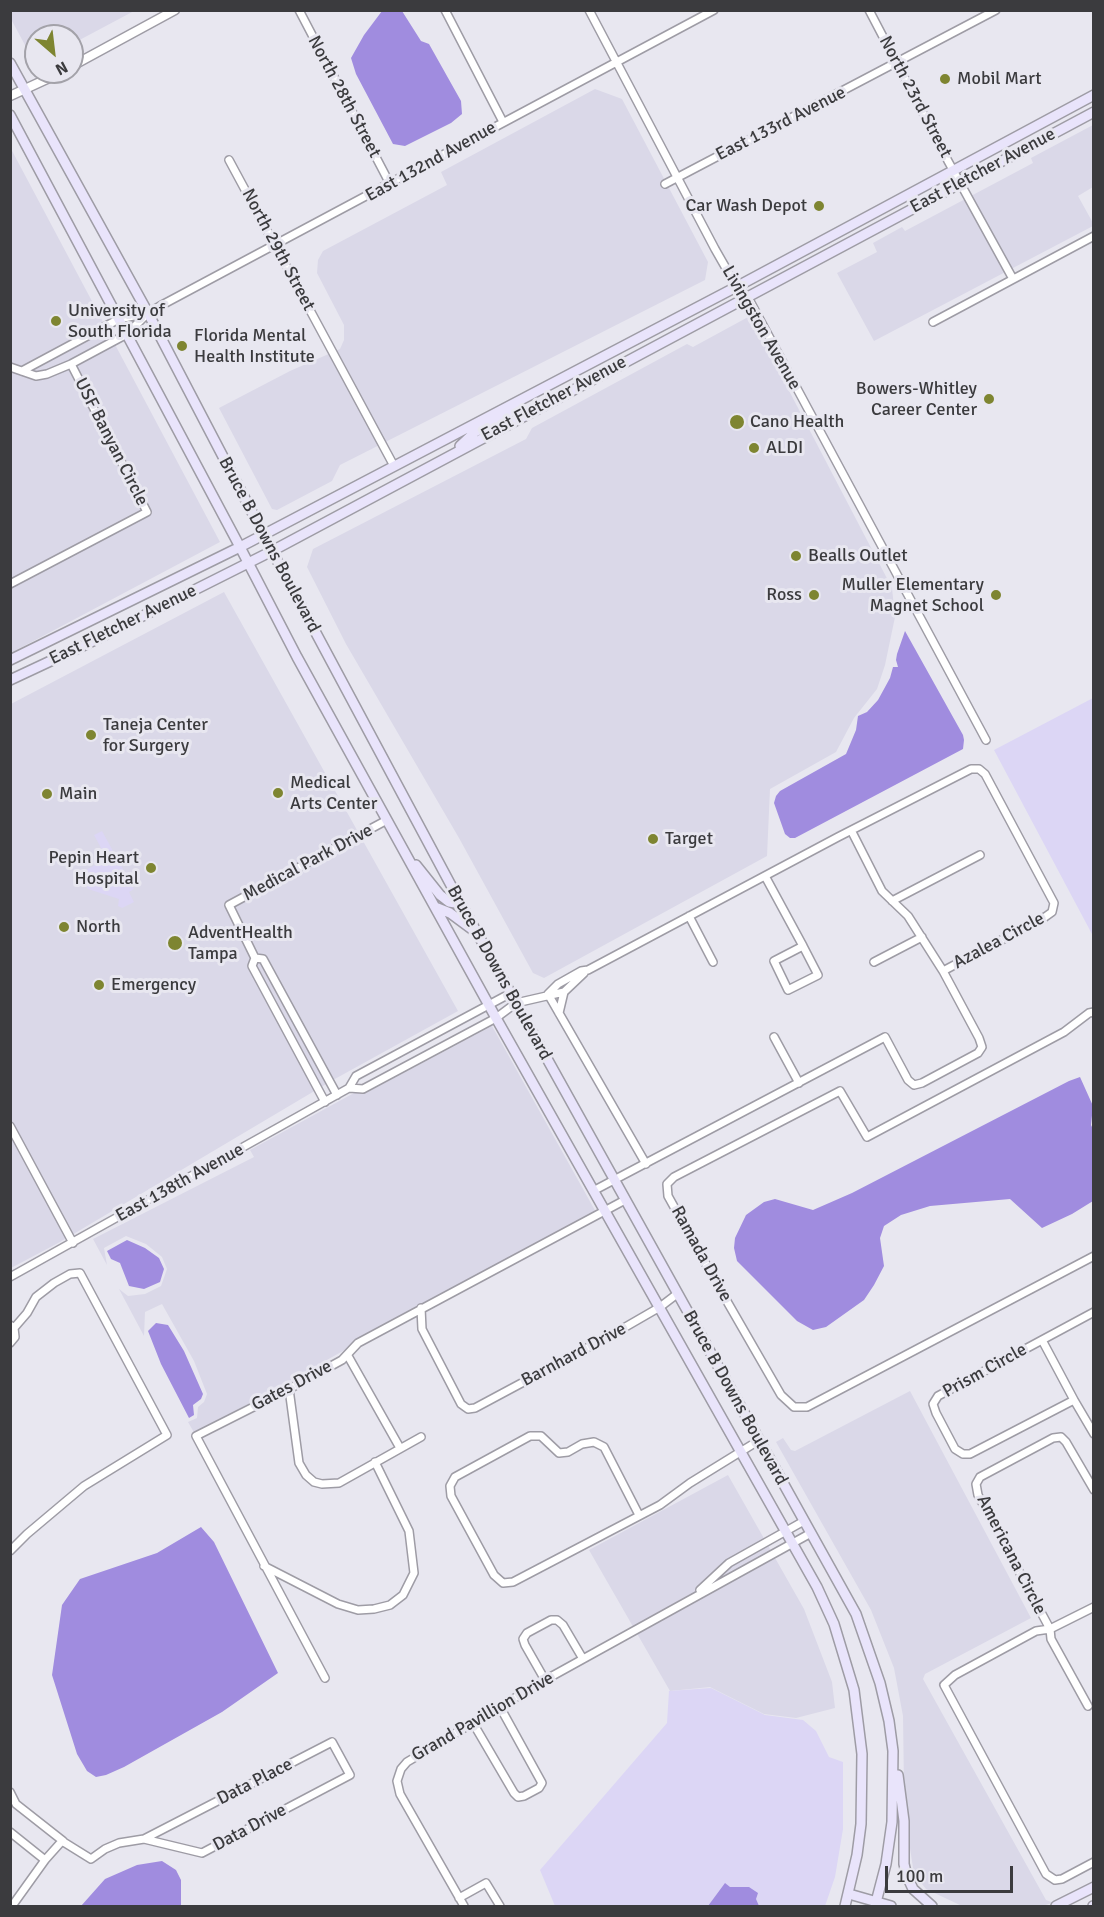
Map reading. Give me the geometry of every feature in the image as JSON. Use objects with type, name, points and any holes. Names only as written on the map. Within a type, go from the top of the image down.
[{"type":"main road","name":"Bruce B Downs Boulevard","points":[[10,63],[148,313],[272,551],[461,904],[856,1614],[880,1683],[893,1751],[892,1822],[886,1864],[876,1905]]},
{"type":"main road","name":"East Fletcher Avenue","points":[[10,660],[240,547],[738,286],[1094,95]]},
{"type":"main road","name":"East Fletcher Avenue","points":[[10,680],[272,551],[1094,112]]},
{"type":"main road","name":"Bruce B Downs Boulevard","points":[[10,115],[297,657],[488,1004],[817,1587],[834,1624],[854,1690],[862,1754],[861,1824],[845,1906]]},
{"type":"main road","points":[[452,454],[475,432],[506,416],[525,398]]},
{"type":"main road","points":[[400,844],[440,895],[449,902],[461,904]]},
{"type":"main road","points":[[435,907],[450,913],[477,933]]},
{"type":"main road","points":[[893,1751],[901,1792],[904,1864],[907,1876],[913,1889],[932,1906]]},
{"type":"main road","points":[[1056,1906],[1094,1887]]},
{"type":"main road","points":[[849,1894],[876,1905],[891,1906]]},
{"type":"street","points":[[84,59],[175,10]]},
{"type":"street","name":"North 28th Street","points":[[299,10],[390,184]]},
{"type":"street","points":[[445,10],[503,122]]},
{"type":"street","name":"Livingston Avenue","points":[[589,10],[715,249],[751,303],[986,740]]},
{"type":"street","name":"East 132nd Avenue","points":[[148,313],[714,10]]},
{"type":"street","name":"North 23rd Street","points":[[869,10],[960,184],[1013,279]]},
{"type":"street","name":"East 133rd Avenue","points":[[665,184],[996,10]]},
{"type":"street","points":[[10,96],[37,84]]},
{"type":"street","name":"North 29th Street","points":[[230,160],[394,466]]},
{"type":"street","points":[[933,322],[1094,236]]},
{"type":"street","points":[[22,371],[119,319],[148,313]]},
{"type":"street","name":"USF Banyan Circle","points":[[10,367],[36,376],[47,374],[71,364],[127,333],[148,313]]},
{"type":"street","name":"USF Banyan Circle","points":[[10,584],[147,512],[71,364]]},
{"type":"street","name":"Azalea Circle","points":[[548,994],[558,984],[971,769],[979,769],[985,774],[1054,903],[1052,912],[1045,917],[943,971],[980,1038],[982,1047],[978,1053],[914,1085],[908,1080],[885,1037],[593,1191]]},
{"type":"street","name":"Medical Park Drive","points":[[255,958],[229,905],[387,820]]},
{"type":"street","points":[[852,832],[882,891],[908,916],[943,971]]},
{"type":"street","points":[[892,901],[980,855]]},
{"type":"street","points":[[765,876],[803,946],[818,975],[788,990],[774,961],[803,946]]},
{"type":"street","points":[[688,916],[713,962]]},
{"type":"street","points":[[874,962],[922,937]]},
{"type":"street","points":[[325,1102],[252,966],[255,958],[263,959],[338,1095]]},
{"type":"street","name":"Azalea Circle","points":[[516,1003],[564,992],[588,970]]},
{"type":"street","points":[[560,1012],[564,992]]},
{"type":"street","name":"East 138th Avenue","points":[[10,1277],[338,1095],[349,1088],[356,1076],[511,993]]},
{"type":"street","points":[[548,994],[646,1164]]},
{"type":"street","name":"East 138th Avenue","points":[[349,1088],[363,1089],[496,1018],[516,1003]]},
{"type":"street","name":"Ramada Drive","points":[[1094,1012],[1089,1013],[1064,1032],[867,1137],[840,1090],[674,1177],[667,1184],[668,1196],[723,1294],[781,1395],[794,1407],[807,1407],[1094,1256]]},
{"type":"street","points":[[774,1037],[799,1083]]},
{"type":"street","points":[[10,1126],[73,1243]]},
{"type":"street","name":"Gates Drive","points":[[325,1678],[196,1436],[348,1356],[358,1343],[421,1308],[625,1200]]},
{"type":"street","points":[[10,1343],[15,1337],[12,1326],[27,1313],[36,1297],[54,1282],[70,1274],[80,1273],[167,1435],[84,1486],[10,1551]]},
{"type":"street","name":"Barnhard Drive","points":[[421,1308],[422,1329],[462,1404],[468,1409],[476,1408],[660,1307],[677,1294]]},
{"type":"street","name":"Prism Circle","points":[[1074,1400],[970,1454],[963,1454],[955,1449],[933,1404],[938,1396],[1094,1312]]},
{"type":"street","name":"Prism Circle","points":[[1042,1340],[1094,1434]]},
{"type":"street","points":[[348,1356],[400,1448]]},
{"type":"street","points":[[289,1389],[299,1463],[314,1482],[339,1483],[421,1437]]},
{"type":"street","points":[[639,1515],[603,1447],[594,1442],[559,1453],[541,1436],[530,1436],[455,1477],[450,1486],[451,1496],[494,1575],[502,1582],[513,1582],[660,1505],[690,1483],[758,1441]]},
{"type":"street","name":"Americana Circle","points":[[1094,1490],[1061,1437],[1053,1438],[980,1477],[976,1484],[978,1495],[1050,1629],[1035,1631],[955,1675],[944,1685],[946,1693],[1046,1874],[1055,1880],[1062,1879],[1094,1862]]},
{"type":"street","points":[[264,1566],[338,1604],[358,1610],[374,1610],[390,1605],[403,1596],[414,1573],[410,1531],[375,1462]]},
{"type":"street","name":"Grand Pavillion Drive","points":[[694,1596],[729,1563],[804,1521]]},
{"type":"street","name":"Grand Pavillion Drive","points":[[464,1906],[400,1794],[397,1781],[401,1769],[407,1762],[545,1680],[811,1533]]},
{"type":"street","points":[[1088,1706],[1051,1639],[1050,1629],[1094,1607]]},
{"type":"street","points":[[545,1680],[525,1645],[523,1639],[527,1633],[551,1620],[557,1620],[563,1624],[583,1659]]},
{"type":"street","points":[[473,1723],[518,1797],[539,1788],[542,1783],[540,1778],[500,1707]]},
{"type":"street","name":"Data Place","points":[[144,1839],[332,1742],[350,1776]]},
{"type":"street","name":"Data Drive","points":[[144,1839],[202,1853],[350,1776]]},
{"type":"street","points":[[10,1792],[16,1803],[63,1841],[91,1859],[105,1849],[144,1839]]},
{"type":"street","points":[[10,1832],[45,1860]]},
{"type":"street","points":[[12,1906],[45,1860],[63,1841]]},
{"type":"street","points":[[459,1898],[486,1883],[500,1906]]},
{"type":"shaded area","points":[[11,10],[134,11],[84,38],[84,24],[24,24],[24,43],[11,19]]},
{"type":"shaded area","points":[[382,11],[402,11],[421,41],[429,44],[461,101],[462,114],[451,123],[405,146],[393,144],[356,74],[351,58],[364,35]]},
{"type":"shaded area","points":[[595,89],[622,99],[708,262],[705,280],[340,465],[332,481],[277,510],[272,509],[219,408],[290,371],[340,349],[344,340],[344,325],[317,273],[318,260],[323,251],[447,185],[441,172]]},
{"type":"shaded area","points":[[1093,125],[1093,187],[1078,196],[1093,226],[874,341],[837,273],[877,252],[873,243],[902,227],[905,231],[1033,163],[1031,158]]},
{"type":"shaded area","name":"University of South Florida","points":[[10,147],[220,542],[11,653],[10,653]]},
{"type":"shaded area","points":[[750,316],[892,588],[895,617],[885,665],[877,689],[854,718],[836,752],[770,789],[767,856],[544,978],[533,973],[459,838],[346,644],[307,567],[313,549],[526,439],[532,428],[687,344],[693,347]]},
{"type":"shaded area","name":"AdventHealth Tampa","points":[[224,592],[458,1011],[333,1080],[60,1242],[11,1268],[11,704]]},
{"type":"shaded area","points":[[905,631],[963,735],[963,749],[795,838],[790,838],[785,834],[774,803],[776,796],[780,791],[846,754],[856,730],[858,716],[867,712],[878,700],[890,678],[893,667],[898,667],[897,654]]},
{"type":"shaded area","points":[[1093,698],[1093,936],[994,750]]},
{"type":"shaded area","points":[[102,831],[134,889],[129,892],[134,902],[122,908],[118,906],[119,899],[88,889],[80,873],[107,859],[94,835]]},
{"type":"shaded area","points":[[492,1026],[597,1214],[350,1347],[195,1434],[188,1422],[197,1418],[198,1407],[204,1402],[207,1394],[194,1361],[162,1304],[145,1312],[144,1336],[119,1289],[128,1296],[145,1294],[161,1286],[167,1269],[162,1257],[146,1244],[126,1236],[104,1248],[107,1265],[93,1239],[254,1157],[250,1150],[354,1093],[366,1093]]},
{"type":"shaded area","points":[[1080,1077],[1093,1106],[1091,1125],[1094,1131],[1093,1201],[1072,1214],[1042,1228],[1010,1199],[930,1206],[901,1215],[884,1226],[880,1238],[884,1266],[864,1300],[826,1327],[813,1330],[797,1321],[737,1261],[734,1248],[735,1238],[746,1215],[764,1202],[775,1199],[813,1210],[852,1193]]},
{"type":"shaded area","points":[[127,1240],[145,1248],[159,1258],[164,1269],[160,1282],[144,1289],[129,1286],[120,1263],[111,1259],[107,1251]]},
{"type":"shaded area","points":[[156,1323],[168,1325],[184,1351],[203,1394],[201,1399],[193,1405],[194,1415],[189,1418],[161,1364],[148,1331]]},
{"type":"shaded area","points":[[910,1391],[1031,1618],[925,1674],[923,1679],[1046,1900],[1051,1902],[1077,1889],[1049,1904],[1042,1906],[962,1906],[926,1889],[914,1874],[904,1787],[903,1716],[894,1668],[871,1610],[776,1442],[783,1438],[791,1450],[795,1451]]},
{"type":"shaded area","points":[[728,1475],[804,1609],[832,1682],[835,1708],[796,1718],[764,1714],[710,1687],[670,1691],[589,1550]]},
{"type":"shaded area","points":[[201,1527],[214,1542],[278,1673],[222,1712],[124,1767],[96,1777],[87,1771],[77,1754],[52,1675],[62,1605],[80,1579],[157,1553]]},
{"type":"shaded area","points":[[711,1688],[765,1715],[803,1720],[816,1731],[829,1757],[843,1762],[843,1829],[835,1877],[825,1906],[555,1906],[540,1870],[667,1723],[669,1691]]},
{"type":"shaded area","points":[[162,1861],[176,1870],[181,1880],[181,1906],[81,1906],[105,1879],[137,1865]]},
{"type":"shaded area","points":[[725,1883],[730,1887],[749,1887],[758,1893],[756,1899],[759,1906],[708,1906]]},
{"type":"place","name":"Mobil Mart","points":[[945,79]]},
{"type":"place","name":"Car Wash Depot","points":[[819,206]]},
{"type":"place","name":"University of South Florida","points":[[56,321]]},
{"type":"place","name":"Florida Mental Health Institute","points":[[182,346]]},
{"type":"place","name":"Bowers-Whitley Career Center","points":[[989,399]]},
{"type":"place","name":"Cano Health","points":[[737,422]]},
{"type":"place","name":"ALDI","points":[[754,448]]},
{"type":"place","name":"Bealls Outlet","points":[[796,556]]},
{"type":"place","name":"Ross","points":[[814,595]]},
{"type":"place","name":"Muller Elementary Magnet School","points":[[996,595]]},
{"type":"place","name":"Taneja Center for Surgery","points":[[91,735]]},
{"type":"place","name":"Medical Arts Center","points":[[278,793]]},
{"type":"place","name":"Main","points":[[47,794]]},
{"type":"place","name":"Target","points":[[653,839]]},
{"type":"place","name":"Pepin Heart Hospital","points":[[151,868]]},
{"type":"place","name":"North","points":[[64,927]]},
{"type":"place","name":"AdventHealth Tampa","points":[[175,943]]},
{"type":"place","name":"Emergency","points":[[99,985]]}]
